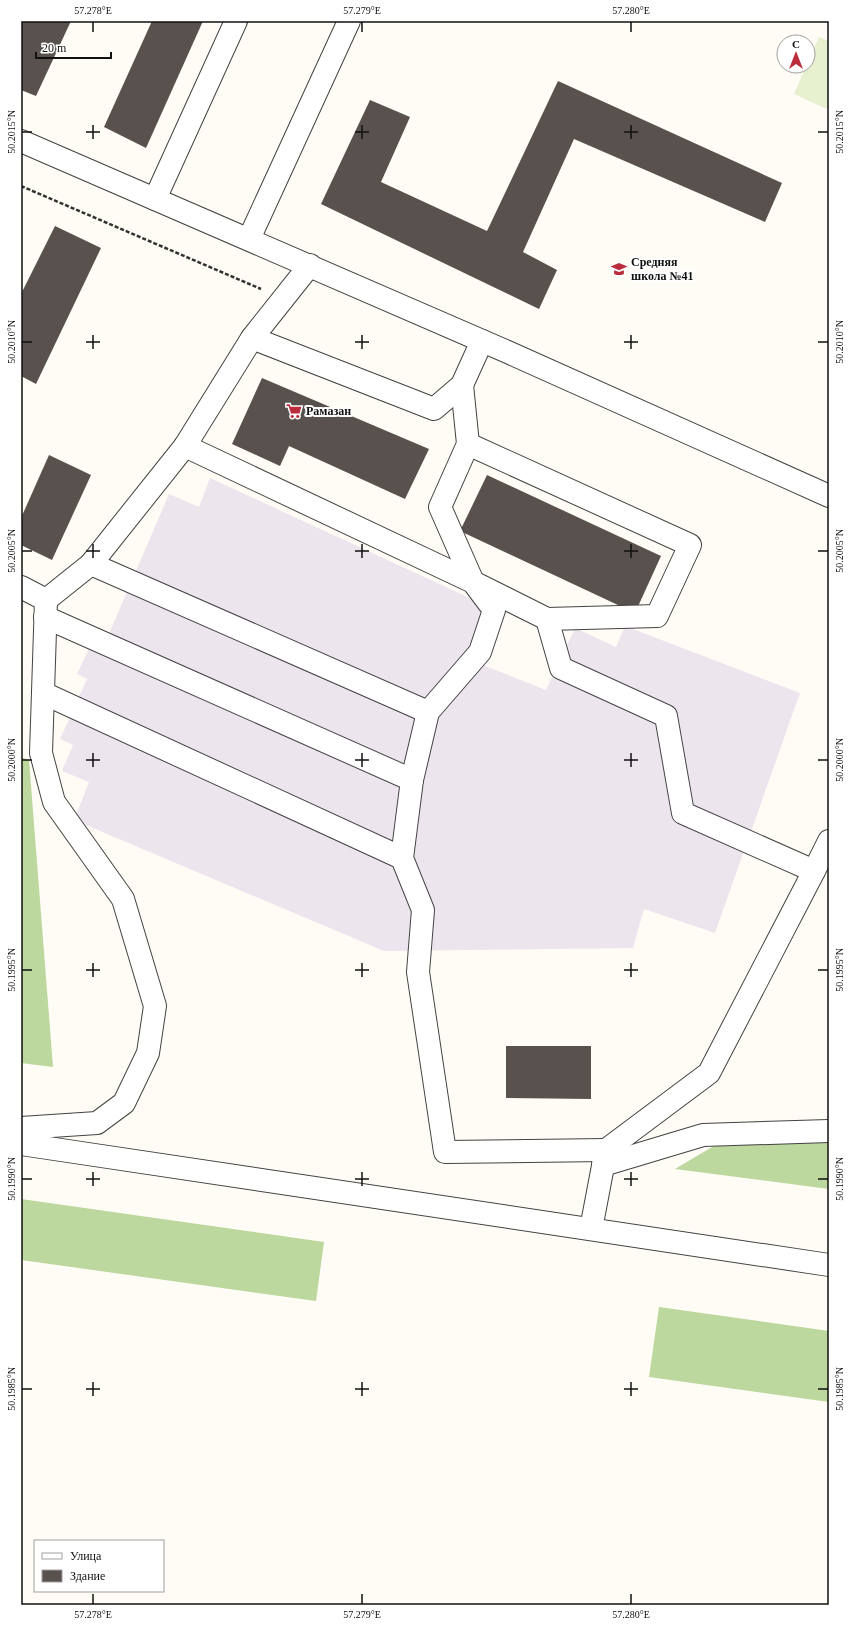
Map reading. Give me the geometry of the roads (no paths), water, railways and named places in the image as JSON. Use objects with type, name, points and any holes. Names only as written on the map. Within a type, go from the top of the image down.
[{"type":"street","points":[[155,199],[236,21]]},
{"type":"street","points":[[249,239],[349,21]]},
{"type":"street","points":[[21,141],[510,353],[829,496]]},
{"type":"street","points":[[21,1128],[97,1123],[124,1103],[148,1053],[155,1006],[123,899],[54,802],[41,753],[46,608],[91,564],[185,446],[252,338],[310,266]]},
{"type":"street","points":[[252,338],[434,409],[462,385],[482,341]]},
{"type":"street","points":[[462,385],[468,444],[440,507],[473,582],[494,610],[480,652],[428,712],[412,780],[402,858],[423,910],[418,972],[445,1152],[604,1157],[703,1135],[829,1131]]},
{"type":"street","points":[[185,446],[473,582],[547,619],[657,616],[690,545],[468,444]]},
{"type":"street","points":[[91,564],[428,712]]},
{"type":"street","points":[[21,587],[46,608],[412,780]]},
{"type":"street","points":[[547,619],[561,668],[666,716],[683,813],[814,871]]},
{"type":"street","points":[[43,693],[402,858]]},
{"type":"street","points":[[591,1230],[604,1157],[709,1073],[829,841]]},
{"type":"street","points":[[21,1144],[829,1265]]},
{"type":"place","name":"Средняя школа №41","points":[[619,269]]},
{"type":"place","name":"Рамазан","points":[[294,411]]}]
